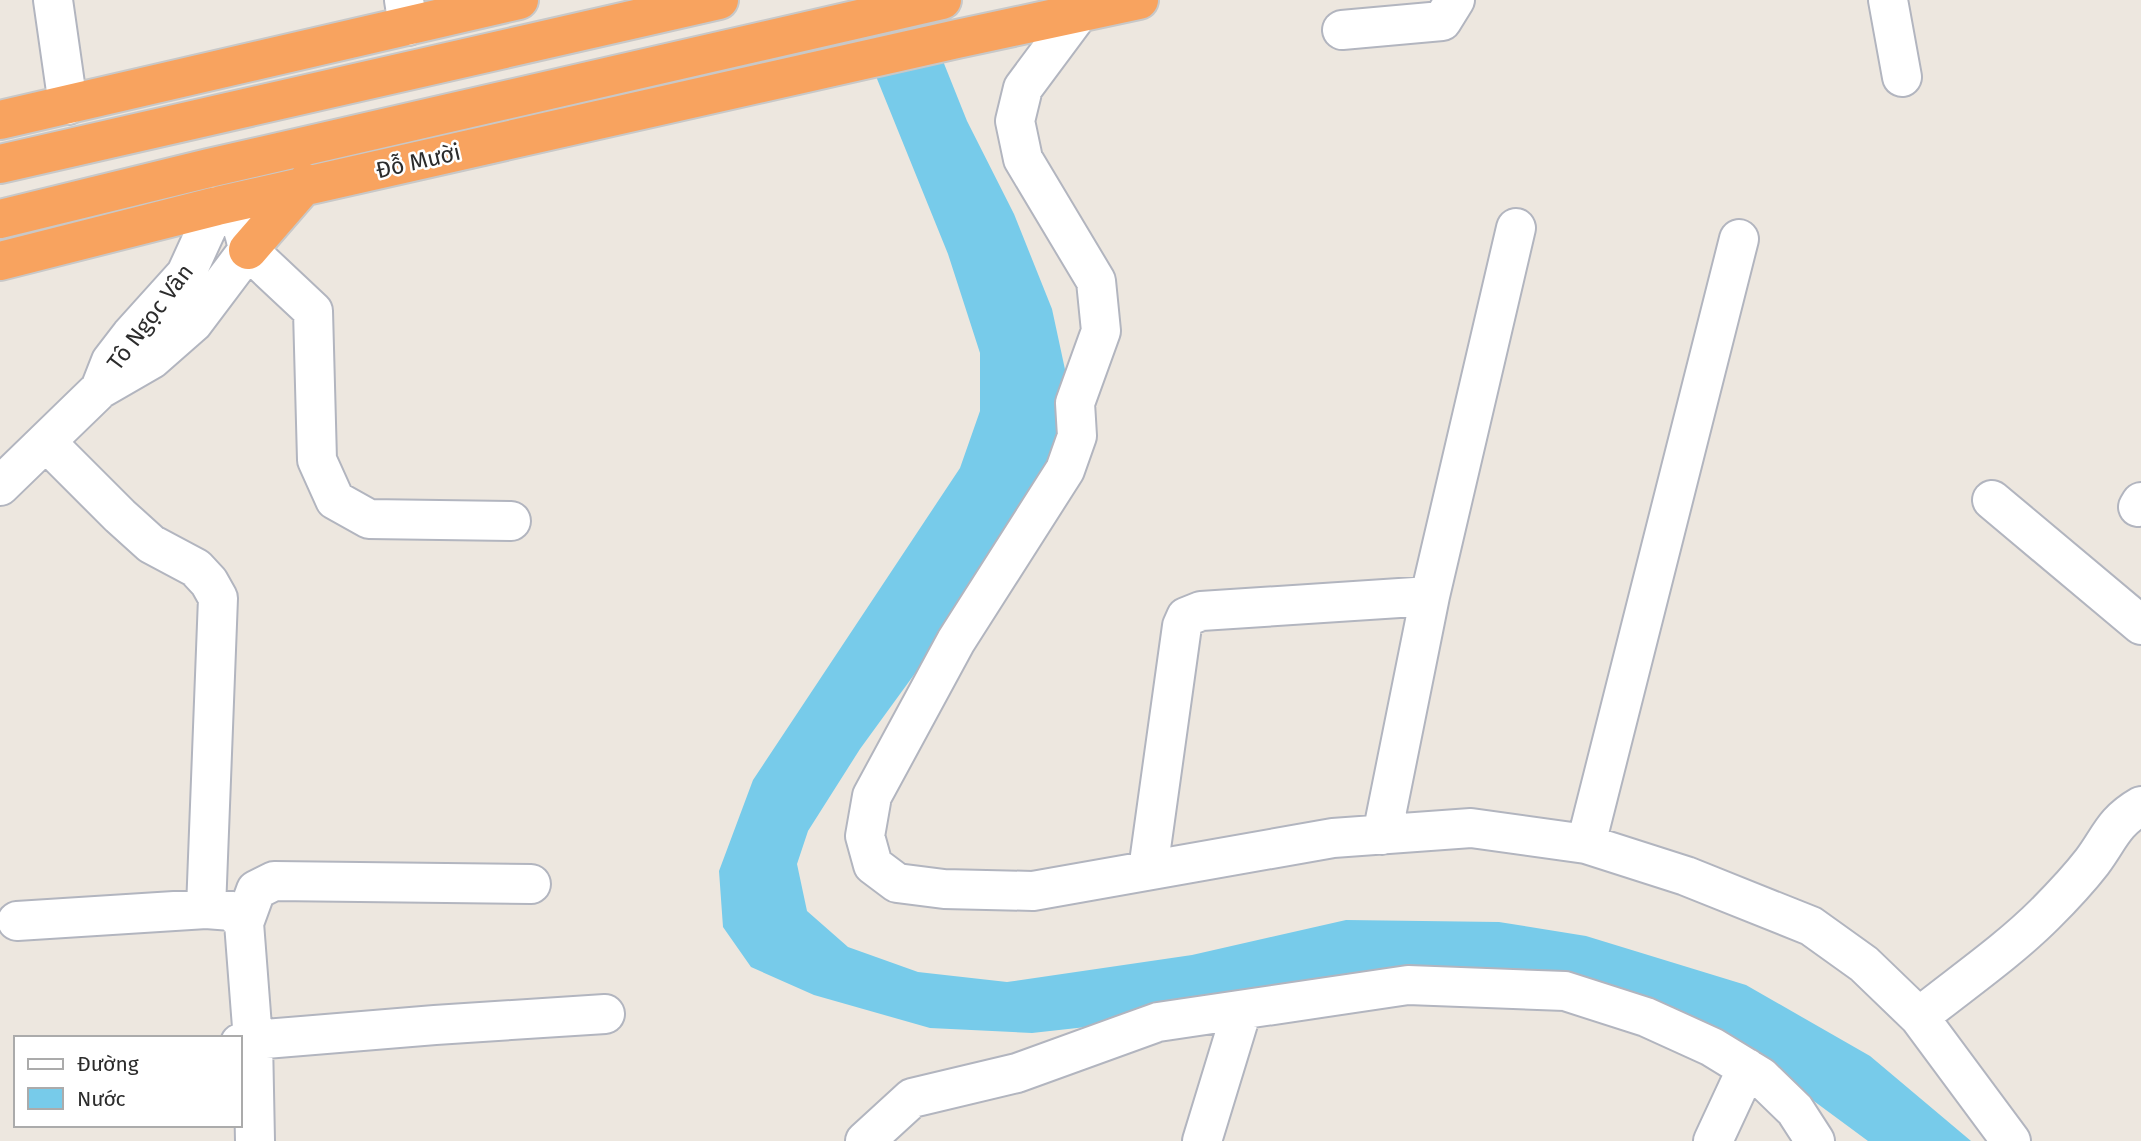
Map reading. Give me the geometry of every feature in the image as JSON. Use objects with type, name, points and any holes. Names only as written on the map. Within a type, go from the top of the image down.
[{"type":"highway","points":[[0,120],[187,77],[406,13],[519,0]]},
{"type":"highway","points":[[0,164],[719,0]]},
{"type":"highway","name":"Đỗ Mười","points":[[0,219],[209,168],[942,0]]},
{"type":"highway","points":[[1078,13],[1139,0]]},
{"type":"highway","name":"Đỗ Mười","points":[[0,261],[217,206],[1078,13]]},
{"type":"highway","points":[[187,77],[217,206]]},
{"type":"highway","points":[[248,250],[341,138]]},
{"type":"street","points":[[53,0],[68,105]]},
{"type":"street","points":[[1342,30],[1441,21],[1455,0]]},
{"type":"street","points":[[1888,0],[1902,77]]},
{"type":"street","points":[[1078,13],[1023,88],[1015,121],[1023,159],[1096,281],[1101,331],[1075,403],[1077,436],[1065,470],[956,641],[872,796],[865,836],[873,865],[897,883],[944,889],[1033,891],[1333,838],[1471,828],[1586,844],[1686,876],[1811,926],[1864,964],[1919,1017],[2011,1141]]},
{"type":"street","points":[[217,206],[236,216],[244,229],[248,250],[313,311],[317,460],[335,500],[369,519],[511,522]]},
{"type":"street","name":"Tô Ngọc Vân","points":[[100,389],[111,361],[186,274],[217,206]]},
{"type":"street","points":[[1382,835],[1430,596],[1516,228]]},
{"type":"street","points":[[1586,844],[1739,239]]},
{"type":"street","points":[[0,486],[100,389],[152,359],[192,323],[248,250]]},
{"type":"street","points":[[46,442],[151,544],[196,568],[209,582],[218,598],[206,909]]},
{"type":"street","points":[[1992,500],[2141,625]]},
{"type":"street","points":[[1148,870],[1182,626],[1186,617],[1201,611],[1430,596]]},
{"type":"street","points":[[1919,1017],[2043,916],[2084,872],[2111,831],[2127,814],[2141,806]]},
{"type":"street","points":[[255,1141],[246,1042],[244,923],[256,890],[274,881],[531,884]]},
{"type":"street","points":[[18,922],[206,909],[232,911],[244,923]]},
{"type":"street","points":[[865,1141],[912,1098],[1017,1073],[1158,1022],[1408,985],[1565,991],[1646,1017],[1712,1047],[1761,1077],[1795,1110],[1815,1141]]},
{"type":"street","points":[[1202,1141],[1242,1010]]},
{"type":"street","points":[[246,1042],[435,1025],[605,1014]]},
{"type":"street","points":[[1713,1141],[1746,1068]]},
{"type":"water","points":[[853,0],[929,0],[937,46],[967,121],[1014,214],[1052,309],[1069,388],[1052,485],[860,749],[808,831],[797,864],[807,911],[848,947],[918,972],[1007,982],[1192,955],[1346,920],[1499,922],[1586,936],[1746,985],[1870,1056],[1971,1141],[1868,1141],[1784,1079],[1565,988],[1194,1015],[1032,1033],[930,1028],[814,995],[751,967],[723,927],[719,871],[753,780],[960,468],[980,411],[980,353],[948,254],[856,27]]}]
